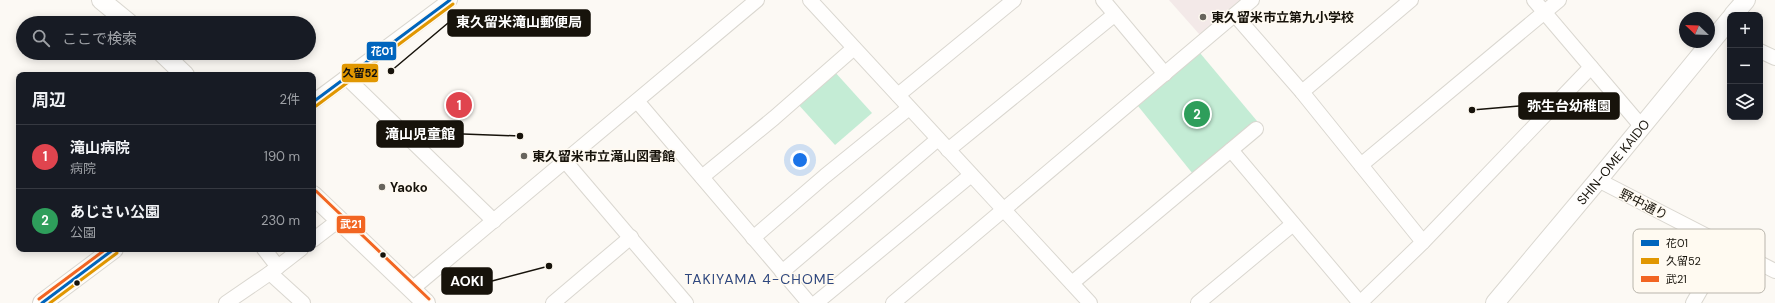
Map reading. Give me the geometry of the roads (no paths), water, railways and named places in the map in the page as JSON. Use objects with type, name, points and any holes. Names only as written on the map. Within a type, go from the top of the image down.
[{"type":"main road","points":[[101,0],[120,16]]},
{"type":"main road","points":[[1736,12],[1746,0]]},
{"type":"main road","name":"SHIN-OME KAIDO","points":[[1495,303],[1642,127],[1727,29]]},
{"type":"main road","points":[[169,60],[182,72]]},
{"type":"main road","points":[[316,198],[426,303]]},
{"type":"main road","points":[[42,303],[110,252]]},
{"type":"street","points":[[316,100],[450,0]]},
{"type":"street","points":[[412,289],[757,0]]},
{"type":"street","points":[[810,0],[1090,303]]},
{"type":"street","points":[[898,95],[1014,0]]},
{"type":"street","points":[[1103,0],[1114,15],[1165,74]]},
{"type":"street","points":[[893,303],[1252,0]]},
{"type":"street","points":[[1302,92],[1411,0]]},
{"type":"street","points":[[1534,0],[1642,127]]},
{"type":"street","points":[[1361,165],[1559,0]]},
{"type":"street","points":[[948,150],[1114,15]]},
{"type":"street","points":[[1235,15],[1302,92],[1423,242]]},
{"type":"street","points":[[702,177],[774,118],[854,48]]},
{"type":"street","points":[[1763,52],[1775,58]]},
{"type":"street","points":[[1231,150],[1360,303],[1423,242],[1591,67]]},
{"type":"street","points":[[346,77],[494,220]]},
{"type":"street","points":[[637,101],[809,303]]},
{"type":"street","points":[[753,238],[825,176],[909,108]]},
{"type":"street","points":[[1072,283],[1256,129]]},
{"type":"street","points":[[782,272],[938,139]]},
{"type":"street","points":[[565,161],[686,303]]},
{"type":"street","points":[[816,303],[971,174]]},
{"type":"street","name":"野中通り","points":[[1598,180],[1693,229]]},
{"type":"street","points":[[316,238],[339,220]]},
{"type":"street","points":[[1198,303],[1293,224]]},
{"type":"street","points":[[562,300],[631,237]]},
{"type":"street","points":[[265,252],[274,270],[303,303]]},
{"type":"street","points":[[226,303],[297,252]]},
{"type":"street","name":"野中通り","points":[[1765,266],[1775,271]]},
{"type":"street","points":[[1693,303],[1699,293]]},
{"type":"place","name":"東久留米市立第九小学校","points":[[1203,17]]},
{"type":"place","name":"東久留米滝山郵便局","points":[[391,71]]},
{"type":"place","name":"滝山病院","points":[[459,105]]},
{"type":"place","name":"弥生台幼稚園","points":[[1472,110]]},
{"type":"place","name":"あじさい公園","points":[[1197,114]]},
{"type":"place","name":"滝山児童館","points":[[520,136]]},
{"type":"place","name":"東久留米市立滝山図書館","points":[[524,156]]},
{"type":"place","name":"Yaoko","points":[[382,187]]},
{"type":"place","name":"AOKI","points":[[549,266]]},
{"type":"district","name":"TAKIYAMA 4-CHOME","points":[[760,279]]}]
